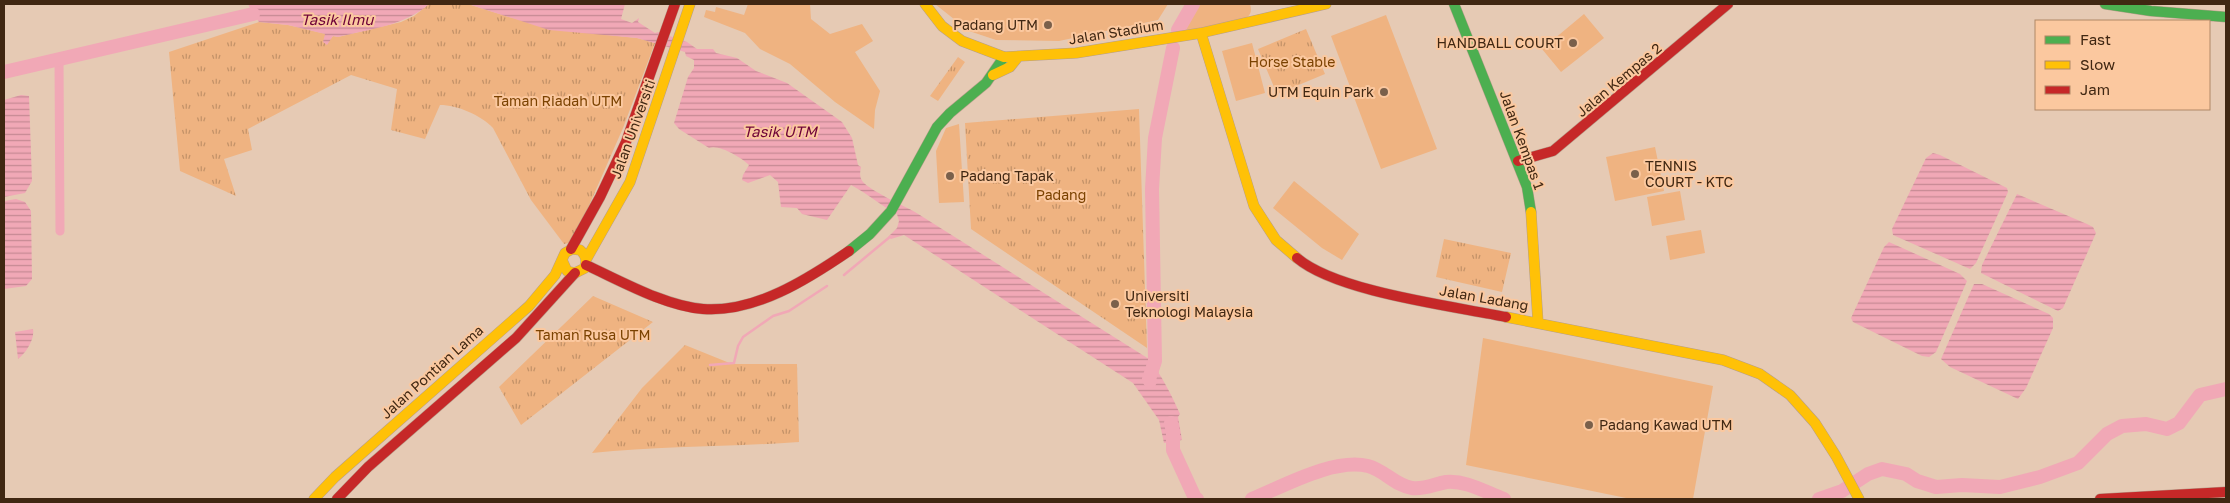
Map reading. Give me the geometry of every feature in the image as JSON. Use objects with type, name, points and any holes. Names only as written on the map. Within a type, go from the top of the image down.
[{"type":"main road","name":"Jalan Universiti","points":[[571,249],[613,171],[660,49],[675,4]]},
{"type":"main road","name":"Jalan Universiti","points":[[587,261],[630,182],[690,4]]},
{"type":"main road","name":"Jalan Stadium","points":[[925,4],[949,33],[962,41],[1004,56],[1076,53],[1201,33],[1326,4]]},
{"type":"main road","name":"Jalan Kempas 1","points":[[1454,4],[1508,142],[1518,161],[1532,208],[1538,322]]},
{"type":"main road","name":"Jalan Kempas 2","points":[[1518,161],[1553,150],[1559,146],[1728,4]]},
{"type":"main road","points":[[2105,4],[2151,11],[2226,16]]},
{"type":"main road","name":"Jalan Ladang","points":[[1201,33],[1254,206],[1276,240],[1304,264],[1330,276],[1390,294],[1723,360],[1752,369],[1789,393],[1817,424],[1847,474],[1856,495]]},
{"type":"main road","points":[[993,75],[1004,56]]},
{"type":"main road","points":[[575,273],[564,268],[562,260],[565,252],[571,249],[579,249],[587,261],[684,306],[713,310],[728,309],[798,283],[829,266],[852,250],[884,220],[899,197],[935,129],[949,112],[993,75],[1010,67],[1018,56]]},
{"type":"main road","name":"Jalan Pontian Lama","points":[[314,499],[360,454],[529,306],[545,289],[562,260]]},
{"type":"main road","points":[[338,499],[368,467],[516,338],[575,273],[582,271],[587,261]]},
{"type":"main road","points":[[394,425],[404,437]]},
{"type":"main road","points":[[360,454],[368,467]]},
{"type":"main road","points":[[2100,499],[2226,492]]},
{"type":"green space","name":"Taman Riadah UTM","points":[[429,4],[468,4],[509,17],[572,31],[637,38],[655,43],[623,128],[573,242],[564,244],[531,200],[493,128],[488,123],[468,112],[447,105],[440,105],[425,139],[391,130],[397,89],[351,75],[248,129],[252,150],[224,159],[236,196],[180,171],[169,52],[259,22],[288,25],[326,34],[328,41],[333,36],[338,37],[401,22],[414,16]]},
{"type":"green space","points":[[748,4],[810,4],[811,19],[830,34],[862,24],[873,41],[855,52],[880,91],[875,110],[874,129],[835,102],[790,64],[760,49],[745,33],[704,17],[706,10],[715,12],[716,7],[744,15]]},
{"type":"green space","name":"Padang UTM","points":[[935,4],[1168,4],[1158,20],[1059,41],[996,40],[969,31]]},
{"type":"green space","points":[[1197,4],[1250,4],[1251,11],[1245,19],[1180,33]]},
{"type":"green space","name":"HANDBALL COURT","points":[[1584,14],[1604,38],[1561,72],[1542,49]]},
{"type":"green space","name":"UTM Equin Park","points":[[1386,15],[1437,149],[1381,169],[1331,36]]},
{"type":"green space","name":"Horse Stable","points":[[1306,29],[1325,74],[1277,94],[1258,49]]},
{"type":"green space","name":"UTM Equin Park","points":[[1252,43],[1265,93],[1236,101],[1222,51]]},
{"type":"green space","points":[[958,57],[965,62],[938,101],[930,96]]},
{"type":"green space","name":"Padang","points":[[1139,109],[1147,348],[971,229],[965,123]]},
{"type":"green space","name":"Padang Tapak","points":[[959,124],[964,202],[939,203],[936,151],[946,128]]},
{"type":"green space","name":"TENNIS COURT - KTC","points":[[1655,147],[1664,191],[1615,201],[1606,157]]},
{"type":"green space","points":[[1294,181],[1359,234],[1342,260],[1322,248],[1273,208]]},
{"type":"green space","points":[[1680,191],[1685,220],[1652,226],[1647,197]]},
{"type":"green space","points":[[1701,230],[1705,253],[1670,260],[1666,236]]},
{"type":"green space","points":[[1444,239],[1511,253],[1502,292],[1436,277]]},
{"type":"green space","name":"Taman Rusa UTM","points":[[593,296],[653,322],[521,425],[499,387]]},
{"type":"green space","name":"Padang Kawad UTM","points":[[1483,338],[1713,386],[1693,499],[1631,499],[1466,465]]},
{"type":"green space","points":[[685,345],[732,364],[797,364],[799,442],[592,453],[642,388]]},
{"type":"water","name":"Tasik Ilmu","points":[[248,4],[429,4],[398,22],[338,37],[333,36],[327,45],[323,42],[325,34],[288,25],[259,22]]},
{"type":"water","name":"Tasik UTM","points":[[468,4],[625,4],[621,19],[632,23],[639,18],[638,22],[655,33],[658,32],[687,42],[697,49],[713,49],[716,53],[737,58],[756,71],[787,83],[842,122],[852,138],[858,165],[861,167],[861,178],[867,186],[915,212],[1149,359],[1166,385],[1180,414],[1178,417],[1182,440],[1164,443],[1159,420],[1133,383],[904,235],[891,239],[888,237],[897,228],[899,221],[897,214],[857,188],[851,185],[827,220],[802,214],[797,208],[781,207],[778,182],[770,175],[748,183],[742,180],[749,165],[746,162],[724,150],[713,147],[709,148],[679,129],[674,123],[688,77],[694,68],[694,60],[686,56],[685,52],[637,38],[549,30]]},
{"type":"water","points":[[21,95],[29,96],[32,181],[25,193],[4,197],[4,100]]},
{"type":"water","points":[[1933,153],[2007,188],[2008,192],[1976,263],[1970,269],[1893,235],[1892,229],[1926,158]]},
{"type":"water","points":[[2017,194],[2087,224],[2093,227],[2096,233],[2063,308],[2058,311],[1981,273],[1982,265]]},
{"type":"water","points":[[16,199],[25,202],[31,211],[32,279],[26,286],[4,289],[4,201]]},
{"type":"water","points":[[1889,242],[1960,274],[1967,281],[1936,352],[1929,357],[1922,356],[1853,322],[1851,318],[1884,247]]},
{"type":"water","points":[[1974,284],[1982,284],[2049,314],[2053,318],[2053,328],[2026,388],[2018,399],[1950,367],[1941,359]]},
{"type":"water","points":[[33,329],[33,337],[29,346],[18,359],[15,332]]},
{"type":"waterway","points":[[1178,30],[1193,4]]},
{"type":"waterway","points":[[4,72],[253,14]]},
{"type":"waterway","points":[[1150,381],[1155,361],[1152,189],[1155,138],[1173,48]]},
{"type":"waterway","points":[[59,59],[60,231]]},
{"type":"waterway","points":[[844,275],[891,236]]},
{"type":"waterway","points":[[710,365],[734,363],[738,346],[743,337],[773,316],[789,311],[827,286]]},
{"type":"waterway","points":[[1819,499],[1842,491],[1868,474],[1882,469],[1906,474],[1917,481],[1936,487],[1962,485],[2000,487],[2040,477],[2078,463],[2107,434],[2122,426],[2146,424],[2167,429],[2179,423],[2200,395],[2226,389]]},
{"type":"waterway","points":[[1171,423],[1173,450],[1197,499]]},
{"type":"waterway","points":[[1252,499],[1324,469],[1354,465],[1374,468],[1406,487],[1420,488],[1453,482],[1475,487],[1504,499]]},
{"type":"traffic: fast","points":[[1454,4],[1527,187],[1531,212]]},
{"type":"traffic: fast","points":[[2105,4],[2151,11],[2226,17]]},
{"type":"traffic: fast","points":[[849,251],[870,234],[891,211],[937,127],[950,113],[986,83],[1004,57]]},
{"type":"traffic: slow","points":[[587,258],[630,182],[690,4]]},
{"type":"traffic: slow","points":[[925,4],[942,26],[962,41],[1004,57],[1076,53],[1201,33],[1326,4]]},
{"type":"traffic: slow","points":[[1201,33],[1254,206],[1276,240],[1297,258]]},
{"type":"traffic: slow","points":[[993,75],[1010,67],[1018,57]]},
{"type":"traffic: slow","points":[[1531,212],[1538,322]]},
{"type":"traffic: slow","points":[[314,499],[335,477],[529,306],[555,275],[565,253],[572,249],[580,250],[586,258],[585,268],[575,273],[567,271],[562,260]]},
{"type":"traffic: slow","points":[[1506,317],[1723,360],[1760,374],[1790,395],[1815,423],[1836,456],[1859,499]]},
{"type":"traffic: jam","points":[[571,249],[600,197],[626,142],[675,4]]},
{"type":"traffic: jam","points":[[1518,161],[1553,151],[1728,4]]},
{"type":"traffic: jam","points":[[586,265],[643,292],[674,303],[703,309],[723,309],[742,306],[780,292],[849,251]]},
{"type":"traffic: jam","points":[[1297,258],[1315,270],[1367,289],[1506,317]]},
{"type":"traffic: jam","points":[[337,499],[368,467],[516,338],[575,273]]},
{"type":"traffic: jam","points":[[2100,499],[2226,492]]},
{"type":"place","name":"Padang UTM","points":[[1048,25]]},
{"type":"place","name":"HANDBALL COURT","points":[[1573,43]]},
{"type":"place","name":"UTM Equin Park","points":[[1384,92]]},
{"type":"place","name":"TENNIS COURT - KTC","points":[[1635,174]]},
{"type":"place","name":"Padang Tapak","points":[[950,176]]},
{"type":"place","name":"Universiti Teknologi Malaysia","points":[[1115,304]]},
{"type":"place","name":"Padang Kawad UTM","points":[[1589,425]]}]
